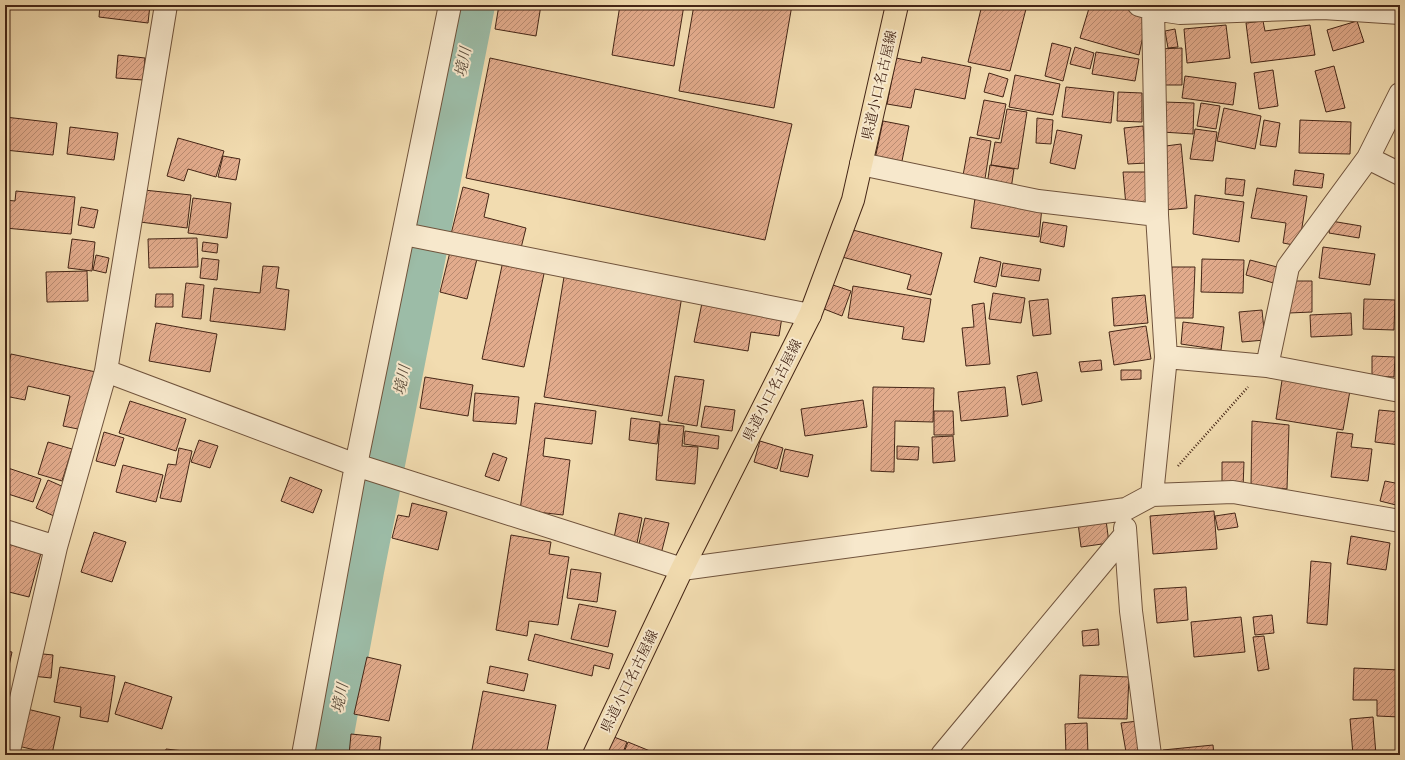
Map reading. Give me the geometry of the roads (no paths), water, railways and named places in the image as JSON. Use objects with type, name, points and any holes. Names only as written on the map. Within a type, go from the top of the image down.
[{"type":"main road","name":"県道小口名古屋線","points":[[594,755],[682,569],[810,315],[853,200],[897,5]]},
{"type":"street","points":[[8,755],[56,547],[106,371],[166,5]]},
{"type":"street","points":[[303,755],[356,465],[450,5]]},
{"type":"street","points":[[1152,496],[1166,357],[1146,7],[1180,9],[1322,7],[1400,13]]},
{"type":"street","points":[[1267,366],[1288,267],[1368,158],[1400,94]]},
{"type":"street","points":[[1368,158],[1400,174]]},
{"type":"street","points":[[861,164],[1038,201],[1157,215]]},
{"type":"street","points":[[404,234],[810,315]]},
{"type":"street","points":[[1166,357],[1267,366],[1400,391]]},
{"type":"street","points":[[106,371],[356,465],[682,569],[1126,509],[1152,496],[1233,492],[1400,521]]},
{"type":"street","points":[[1126,509],[1125,535],[1131,611],[1150,755]]},
{"type":"street","points":[[5,531],[56,547]]},
{"type":"street","points":[[942,755],[1125,535]]},
{"type":"waterway","name":"境川","points":[[329,755],[363,571],[474,5]]}]
